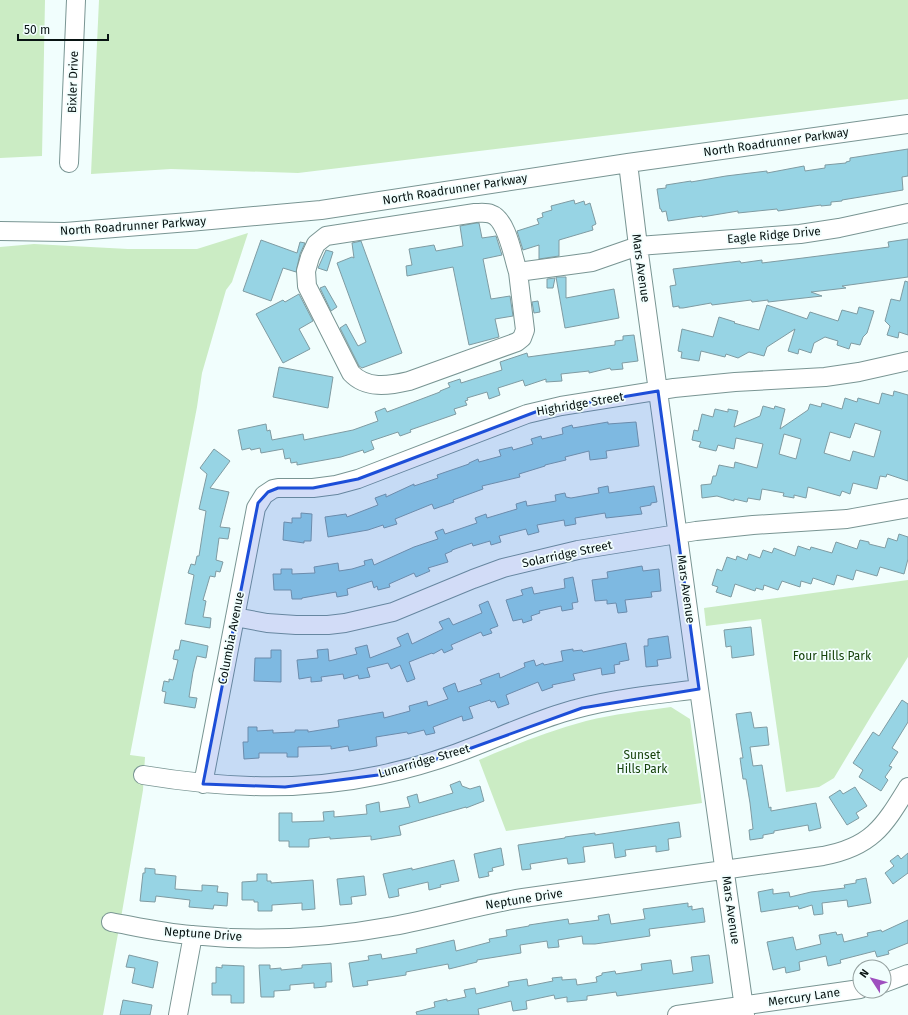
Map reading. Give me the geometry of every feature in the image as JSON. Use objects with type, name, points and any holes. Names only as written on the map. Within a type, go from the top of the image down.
[{"type":"street","name":"Bixler Drive","points":[[69,163],[76,0]]},
{"type":"street","name":"North Roadrunner Parkway","points":[[0,232],[65,232],[321,210],[628,163],[908,124]]},
{"type":"street","name":"Mars Avenue","points":[[628,163],[699,689],[745,1010]]},
{"type":"street","points":[[475,213],[490,214],[498,218],[503,225],[518,272],[525,330],[522,338],[510,345],[409,382],[394,385],[368,384],[357,379],[351,373],[306,286],[306,271],[316,244],[326,236],[475,213]]},
{"type":"street","name":"Eagle Ridge Drive","points":[[518,272],[592,262],[638,246],[800,234],[839,228],[908,213]]},
{"type":"street","name":"Highridge Street","points":[[261,492],[268,492],[278,488],[312,488],[336,485],[358,479],[538,410],[658,391],[735,382],[825,377],[864,371],[908,361]]},
{"type":"street","name":"Columbia Avenue","points":[[203,784],[256,508],[261,492]]},
{"type":"street","name":"Solarridge Street","points":[[235,617],[267,623],[296,625],[328,625],[361,620],[393,612],[473,579],[517,564],[589,548],[696,531],[847,519],[908,508]]},
{"type":"street","name":"Lunarridge Street","points":[[143,775],[203,784],[248,787],[285,787],[333,782],[378,775],[452,755],[525,725],[582,708],[622,699],[699,689]]},
{"type":"street","name":"Neptune Drive","points":[[111,922],[193,936],[269,938],[311,936],[394,926],[503,901],[824,856],[855,847],[873,835],[888,820],[908,787]]},
{"type":"street","points":[[178,1015],[193,936]]},
{"type":"street","points":[[892,980],[908,974]]},
{"type":"street","name":"Mercury Lane","points":[[677,1015],[745,1010],[852,990]]},
{"type":"highlighted area","points":[[658,391],[699,689],[582,708],[452,755],[378,775],[285,787],[203,784],[258,503],[268,492],[278,488],[313,488],[358,479],[538,411]]},
{"type":"green space","points":[[0,0],[45,0],[42,156],[0,158]]},
{"type":"green space","points":[[99,0],[908,0],[908,99],[298,173],[171,169],[91,174]]},
{"type":"green space","points":[[248,233],[232,282],[226,290],[202,373],[197,407],[130,755],[145,757],[143,790],[103,1015],[0,1015],[0,247],[34,244],[128,249],[197,249]]},
{"type":"green space","name":"Four Hills Park","points":[[908,580],[908,657],[834,778],[819,787],[786,792],[761,619],[706,626],[704,608]]},
{"type":"green space","name":"Sunset Hills Park","points":[[671,707],[690,719],[702,803],[506,831],[479,760],[559,729],[586,721]]},
{"type":"building","points":[[908,149],[908,176],[902,177],[903,190],[831,202],[831,205],[778,211],[777,209],[738,213],[738,211],[668,221],[666,211],[662,212],[660,209],[657,189],[666,188],[666,185],[767,171],[767,173],[804,166],[805,171],[825,168],[825,165],[846,163],[850,161],[850,158]]},
{"type":"building","points":[[574,200],[575,204],[584,201],[585,205],[590,203],[596,224],[592,226],[593,230],[559,240],[559,256],[539,259],[539,245],[523,250],[517,231],[539,224],[537,219],[543,217],[542,213],[552,210],[551,206]]},
{"type":"building","points":[[479,223],[482,238],[496,236],[502,255],[483,259],[491,299],[510,296],[513,316],[495,319],[499,337],[469,345],[453,267],[407,276],[406,266],[412,265],[409,249],[434,245],[436,251],[463,246],[460,226]]},
{"type":"building","points":[[908,239],[908,277],[842,286],[846,288],[811,292],[822,296],[768,302],[768,300],[752,302],[751,300],[712,305],[711,303],[683,308],[679,308],[679,306],[673,307],[670,286],[676,285],[673,269],[740,261],[741,263],[762,260],[762,263],[803,258],[889,247],[888,242]]},
{"type":"building","points":[[261,240],[297,253],[300,242],[305,243],[300,254],[296,272],[283,268],[271,301],[243,291]]},
{"type":"building","points":[[361,241],[402,353],[362,368],[359,366],[340,328],[346,324],[358,346],[366,342],[337,263],[352,257],[354,258],[352,243]]},
{"type":"building","points":[[326,250],[333,252],[327,271],[318,268]]},
{"type":"building","points":[[556,277],[566,277],[566,298],[614,289],[619,318],[565,328]]},
{"type":"building","points":[[555,278],[553,288],[547,288],[547,279]]},
{"type":"building","points":[[905,281],[908,282],[908,335],[899,332],[898,338],[887,335],[890,326],[885,321],[891,299],[900,301]]},
{"type":"building","points":[[325,286],[337,307],[331,311],[320,288]]},
{"type":"building","points":[[299,294],[313,321],[299,329],[310,349],[283,363],[256,314],[283,300],[285,302]]},
{"type":"building","points":[[538,301],[540,312],[534,313],[532,302]]},
{"type":"building","points":[[767,305],[807,319],[810,312],[838,321],[842,310],[857,314],[859,307],[874,311],[867,333],[863,337],[860,345],[851,343],[849,349],[837,345],[838,341],[825,337],[814,343],[811,353],[799,349],[798,354],[788,351],[795,329],[767,347],[764,356],[749,352],[738,358],[726,354],[725,357],[701,351],[699,361],[681,358],[682,352],[678,351],[682,329],[713,337],[719,317],[759,330]]},
{"type":"building","points":[[634,335],[638,361],[622,363],[623,369],[611,370],[610,368],[589,373],[589,371],[561,374],[562,381],[546,382],[546,379],[525,386],[523,380],[498,388],[500,395],[489,399],[487,392],[467,398],[468,400],[465,401],[467,405],[454,409],[456,414],[410,430],[411,432],[400,436],[398,432],[371,441],[374,449],[364,453],[363,450],[341,457],[297,465],[297,462],[291,463],[290,458],[285,459],[283,449],[261,453],[260,448],[242,450],[238,430],[266,424],[267,431],[270,430],[272,440],[303,434],[304,440],[353,430],[378,421],[375,412],[385,408],[387,412],[440,392],[450,387],[448,383],[460,379],[461,383],[502,370],[500,362],[527,353],[528,357],[615,345],[615,341],[623,340],[623,336]]},
{"type":"building","points":[[279,367],[333,377],[328,408],[273,397]]},
{"type":"building","points":[[894,391],[908,395],[908,481],[887,474],[886,477],[880,476],[877,489],[853,483],[850,494],[842,491],[840,496],[808,487],[806,498],[794,495],[794,498],[783,496],[784,493],[762,489],[760,500],[748,498],[747,502],[734,499],[734,501],[717,496],[702,498],[701,485],[711,484],[713,476],[716,476],[719,465],[734,468],[735,462],[757,468],[763,444],[736,438],[734,449],[718,445],[716,451],[699,447],[701,442],[692,440],[694,430],[698,431],[702,414],[713,417],[715,409],[728,412],[728,409],[738,411],[734,427],[760,416],[763,406],[774,409],[775,406],[785,409],[780,429],[808,410],[810,404],[821,407],[822,403],[842,409],[845,398],[857,402],[858,398],[879,404],[882,393],[893,396]],"holes":[[[855,423],[881,431],[874,457],[853,451],[850,461],[824,453],[830,432],[850,438]],[[784,434],[801,439],[796,459],[779,454]]]},
{"type":"building","points":[[608,422],[608,424],[636,422],[639,446],[606,451],[607,458],[590,460],[589,451],[565,457],[566,460],[545,465],[519,474],[520,477],[482,486],[483,489],[453,500],[454,502],[434,509],[432,504],[395,519],[397,524],[384,528],[383,525],[368,530],[328,537],[325,517],[346,514],[347,517],[378,505],[375,498],[386,494],[386,497],[414,484],[414,486],[438,478],[437,475],[469,464],[478,459],[479,462],[501,456],[499,450],[512,447],[513,450],[533,444],[531,439],[541,436],[542,439],[563,434],[562,428],[572,425],[573,428]]},
{"type":"building","points":[[214,449],[230,461],[210,488],[229,492],[220,527],[230,528],[228,539],[219,538],[216,560],[223,562],[220,572],[216,571],[215,577],[210,576],[203,600],[206,601],[203,617],[211,618],[210,628],[185,624],[194,575],[188,573],[191,564],[195,565],[197,556],[199,556],[206,511],[199,509],[207,474],[200,468]]},
{"type":"building","points":[[608,486],[609,493],[654,486],[657,502],[640,507],[642,514],[606,518],[605,513],[575,518],[576,524],[565,526],[564,520],[537,525],[539,532],[528,535],[526,529],[499,536],[501,542],[491,545],[490,541],[473,546],[472,543],[445,554],[448,562],[428,568],[430,571],[416,577],[414,573],[389,584],[390,587],[378,590],[377,586],[374,588],[372,581],[347,589],[348,595],[337,597],[336,592],[302,599],[292,599],[291,590],[274,590],[273,574],[281,574],[281,569],[292,569],[292,574],[315,573],[314,567],[338,563],[339,571],[365,565],[364,561],[372,559],[374,565],[414,547],[438,539],[435,532],[443,529],[445,534],[477,523],[475,518],[486,514],[487,518],[517,509],[516,504],[526,501],[527,506],[556,501],[555,495],[565,493],[566,497],[571,498],[599,493],[598,488]]},
{"type":"building","points":[[301,513],[312,514],[311,541],[304,541],[304,543],[283,540],[284,522],[292,523],[292,518],[301,518]]},
{"type":"building","points":[[899,534],[908,537],[908,559],[904,574],[880,567],[877,576],[856,570],[853,580],[837,575],[834,585],[813,578],[811,584],[801,581],[800,587],[782,581],[778,590],[764,585],[763,590],[756,588],[755,591],[735,584],[731,597],[716,592],[718,587],[712,585],[717,569],[722,571],[727,557],[736,560],[737,556],[747,560],[749,554],[760,558],[763,550],[772,553],[774,548],[795,556],[798,546],[810,550],[811,547],[832,553],[836,542],[857,549],[860,540],[885,548],[888,538],[897,541]]},
{"type":"building","points":[[642,566],[643,571],[659,569],[661,591],[651,592],[652,597],[625,600],[627,612],[618,613],[616,603],[607,604],[607,600],[595,601],[592,580],[608,578],[607,572]]},
{"type":"building","points":[[573,577],[578,602],[572,603],[573,609],[562,611],[561,606],[539,611],[540,613],[531,616],[532,620],[523,623],[522,619],[513,621],[506,600],[523,595],[521,590],[532,587],[534,594],[565,588],[564,579]]},
{"type":"building","points":[[488,601],[498,626],[490,629],[492,633],[483,636],[481,632],[451,645],[453,649],[444,653],[442,649],[433,654],[432,653],[409,662],[415,679],[407,682],[400,665],[391,669],[388,663],[367,668],[370,677],[359,679],[358,675],[344,679],[343,674],[321,677],[322,681],[311,682],[311,677],[299,679],[297,660],[318,658],[317,650],[328,649],[329,661],[357,654],[355,648],[367,645],[370,658],[401,646],[397,638],[408,633],[412,644],[443,629],[439,622],[449,618],[453,625],[482,613],[479,605]]},
{"type":"building","points":[[751,627],[754,655],[732,658],[731,646],[726,647],[724,630]]},
{"type":"building","points":[[668,636],[671,658],[657,660],[658,666],[646,667],[644,646],[648,646],[648,639]]},
{"type":"building","points":[[181,640],[208,646],[206,658],[197,656],[193,672],[189,697],[197,698],[195,708],[164,703],[166,692],[162,691],[164,681],[169,682],[169,679],[173,680],[178,660],[173,659],[175,650],[179,650]]},
{"type":"building","points":[[626,643],[629,660],[619,662],[620,664],[614,665],[615,673],[602,675],[601,668],[573,674],[575,680],[552,685],[553,687],[542,691],[538,682],[506,695],[509,704],[498,708],[495,701],[491,702],[490,700],[469,707],[473,718],[463,721],[462,716],[433,727],[435,733],[426,735],[424,730],[408,734],[407,732],[376,737],[377,746],[349,751],[348,746],[331,749],[331,746],[298,747],[298,757],[287,757],[287,753],[259,753],[259,758],[244,759],[243,742],[248,742],[248,727],[257,727],[257,731],[273,730],[273,733],[295,732],[295,730],[308,730],[308,732],[339,727],[338,720],[383,712],[384,718],[410,711],[409,706],[427,701],[428,706],[448,699],[443,688],[455,683],[458,692],[482,684],[480,680],[499,673],[500,678],[525,667],[524,663],[534,660],[536,666],[543,663],[544,665],[563,661],[561,651],[573,649],[573,651],[582,650],[583,652]]},
{"type":"building","points":[[271,650],[281,650],[281,682],[254,681],[255,658],[271,658]]},
{"type":"building","points":[[902,700],[908,704],[908,722],[892,748],[898,752],[889,766],[892,767],[885,777],[888,780],[881,791],[859,777],[863,770],[853,763],[873,732],[879,736]]},
{"type":"building","points":[[751,712],[754,728],[767,727],[769,745],[750,747],[753,766],[762,765],[769,808],[771,807],[771,811],[816,803],[821,828],[809,831],[808,825],[774,831],[774,833],[763,835],[763,838],[750,840],[749,830],[753,829],[746,779],[743,779],[740,758],[743,758],[736,714]]},
{"type":"building","points":[[460,781],[462,786],[470,789],[480,786],[484,801],[466,808],[399,826],[401,835],[371,840],[371,836],[309,839],[309,847],[289,847],[289,841],[279,841],[279,813],[292,813],[292,822],[324,821],[323,812],[334,811],[334,817],[367,814],[366,805],[379,802],[380,812],[410,807],[407,797],[417,794],[419,803],[453,793],[450,785]]},
{"type":"building","points":[[855,787],[867,806],[856,813],[859,818],[847,825],[829,797],[840,790],[843,794]]},
{"type":"building","points":[[679,822],[681,837],[668,839],[669,850],[656,852],[656,846],[625,850],[626,856],[615,858],[613,843],[583,847],[585,862],[568,864],[567,858],[530,864],[531,869],[522,870],[518,845],[565,837],[595,833],[595,835]]},
{"type":"building","points":[[501,848],[504,865],[492,868],[493,871],[488,872],[489,876],[479,878],[474,854]]},
{"type":"building","points":[[908,853],[908,873],[893,884],[885,873],[894,866],[890,861],[898,855],[901,859]]},
{"type":"building","points":[[454,860],[459,881],[440,885],[441,887],[429,890],[428,882],[398,889],[399,896],[389,898],[383,874],[412,868],[412,870]]},
{"type":"building","points":[[145,868],[155,869],[155,874],[176,876],[175,889],[202,891],[202,885],[218,886],[217,892],[228,893],[227,906],[214,905],[213,909],[189,907],[190,900],[156,896],[155,902],[140,901],[143,873],[145,873]]},
{"type":"building","points":[[257,874],[267,874],[267,881],[271,881],[271,883],[313,880],[315,909],[302,910],[302,903],[272,905],[272,911],[258,911],[258,902],[254,902],[254,900],[242,900],[242,882],[257,881]]},
{"type":"building","points":[[364,876],[366,895],[351,897],[352,904],[340,905],[337,879]]},
{"type":"building","points":[[866,878],[871,903],[848,907],[847,900],[822,903],[823,914],[814,915],[812,905],[799,909],[798,906],[761,912],[758,892],[773,889],[773,894],[789,892],[790,897],[811,892],[845,888],[844,885],[856,883],[856,880]]},
{"type":"building","points":[[688,903],[688,907],[692,906],[692,910],[703,908],[705,922],[649,929],[650,936],[595,944],[583,944],[582,936],[558,940],[559,947],[548,948],[547,941],[520,945],[521,953],[477,960],[477,962],[449,969],[448,964],[406,972],[406,975],[367,981],[368,985],[353,987],[349,963],[369,960],[368,956],[381,954],[382,959],[417,953],[416,949],[454,940],[456,951],[490,942],[489,939],[507,936],[506,930],[529,925],[568,919],[569,924],[599,920],[598,916],[609,914],[611,924],[645,919],[643,909]]},
{"type":"building","points":[[908,920],[908,943],[888,951],[889,954],[877,957],[875,951],[840,960],[841,963],[828,966],[826,956],[799,962],[800,970],[786,973],[785,967],[773,970],[767,942],[793,937],[796,950],[821,944],[819,935],[836,932],[837,935],[842,934],[844,942],[868,936],[867,933],[881,930],[882,932]]},
{"type":"building","points":[[129,955],[158,962],[153,988],[132,983],[135,968],[126,967]]},
{"type":"building","points":[[709,955],[713,983],[617,996],[616,992],[587,996],[587,1000],[567,1002],[567,997],[555,999],[554,995],[526,1001],[527,1009],[513,1011],[511,1001],[478,1009],[479,1015],[417,1015],[416,1012],[435,1007],[434,1002],[466,997],[464,990],[475,988],[476,994],[509,986],[508,982],[527,979],[528,986],[553,981],[552,978],[562,977],[562,980],[576,979],[577,985],[597,982],[596,977],[602,975],[602,973],[615,971],[616,974],[642,970],[641,964],[671,960],[673,974],[693,971],[691,957]]},
{"type":"building","points":[[331,963],[332,982],[326,982],[326,987],[314,988],[314,983],[290,985],[290,990],[274,991],[274,997],[261,997],[259,965],[270,965],[270,969],[281,968],[281,970],[302,968],[302,965]]},
{"type":"building","points":[[222,965],[244,966],[244,1003],[231,1003],[231,995],[212,995],[212,983],[216,983],[216,967],[222,968]]},
{"type":"building","points":[[123,1000],[152,1005],[150,1015],[120,1015]]}]
